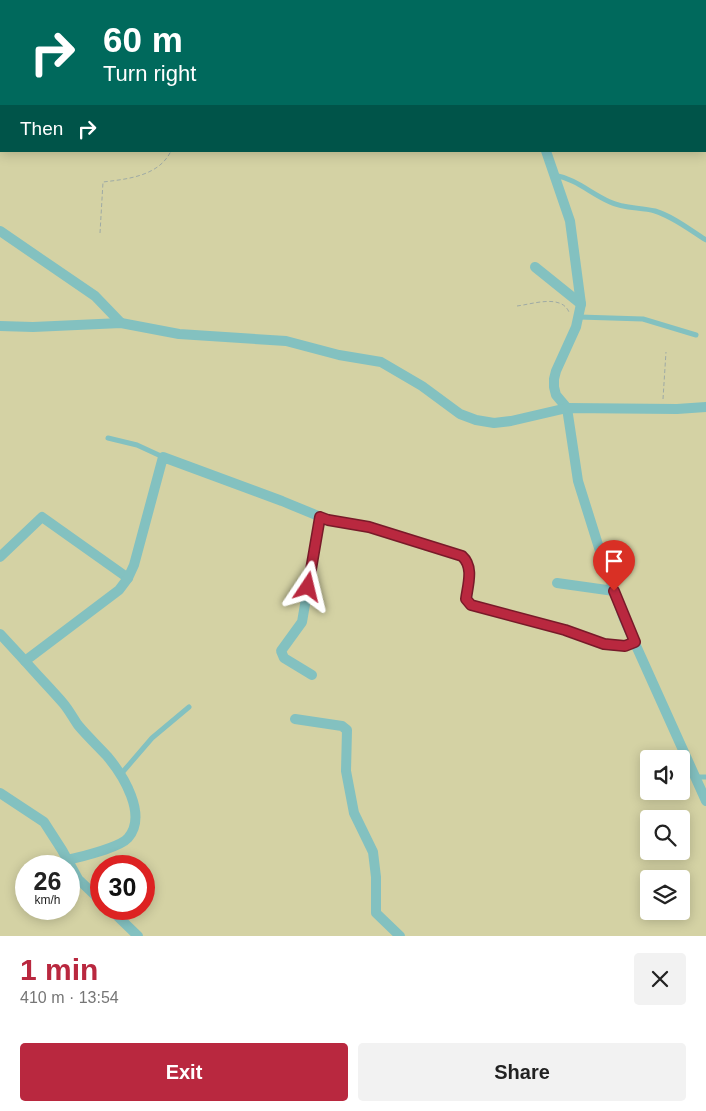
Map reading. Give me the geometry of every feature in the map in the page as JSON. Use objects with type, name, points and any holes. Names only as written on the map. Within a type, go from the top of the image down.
[{"type":"street","points":[[546,152],[570,221],[580,304],[574,316],[576,327],[554,379],[556,395],[567,408],[578,481],[614,591],[706,801]]},
{"type":"street","points":[[0,231],[95,296],[120,323]]},
{"type":"street","points":[[535,267],[580,304]]},
{"type":"street","points":[[0,326],[33,327],[120,323],[179,334],[286,341],[381,362],[422,386],[460,414],[476,420],[494,423],[567,408],[663,409],[706,407]]},
{"type":"street","points":[[25,661],[113,595],[128,578],[134,565],[163,457],[328,520],[369,527],[462,556],[469,569],[466,599],[471,605],[565,630],[604,644],[625,646],[635,642]]},
{"type":"street","points":[[0,557],[42,517],[128,578]]},
{"type":"street","points":[[312,675],[284,658],[281,651],[302,622],[320,517]]},
{"type":"street","points":[[557,583],[614,591]]},
{"type":"street","points":[[0,634],[63,703],[79,726],[108,757],[121,775],[136,808],[134,828],[129,837],[121,844],[80,856]]},
{"type":"street","points":[[295,719],[342,726],[347,730],[346,771],[354,813],[373,852],[376,877],[376,913],[400,936]]},
{"type":"street","points":[[0,793],[44,822],[65,855]]},
{"type":"street","points":[[80,881],[90,890]]},
{"type":"street","points":[[121,920],[138,936]]},
{"type":"lane","points":[[554,175],[576,182],[613,204],[651,210],[668,216],[706,240]]},
{"type":"lane","points":[[574,316],[643,320],[696,335]]},
{"type":"lane","points":[[108,438],[128,442],[163,457]]},
{"type":"lane","points":[[121,775],[152,738],[189,707]]},
{"type":"lane","points":[[694,777],[706,777]]},
{"type":"path","points":[[100,233],[104,182],[131,179],[157,168],[165,161],[170,152]]},
{"type":"path","points":[[518,306],[559,302],[574,316]]},
{"type":"path","points":[[663,409],[666,352]]},
{"type":"shaded area","points":[[0,152],[706,152],[706,936],[0,936]]},
{"type":"route","points":[[308,587],[320,517],[369,527],[462,556],[466,559],[469,569],[466,599],[471,605],[565,630],[604,644],[625,646],[635,642],[614,591]]}]
